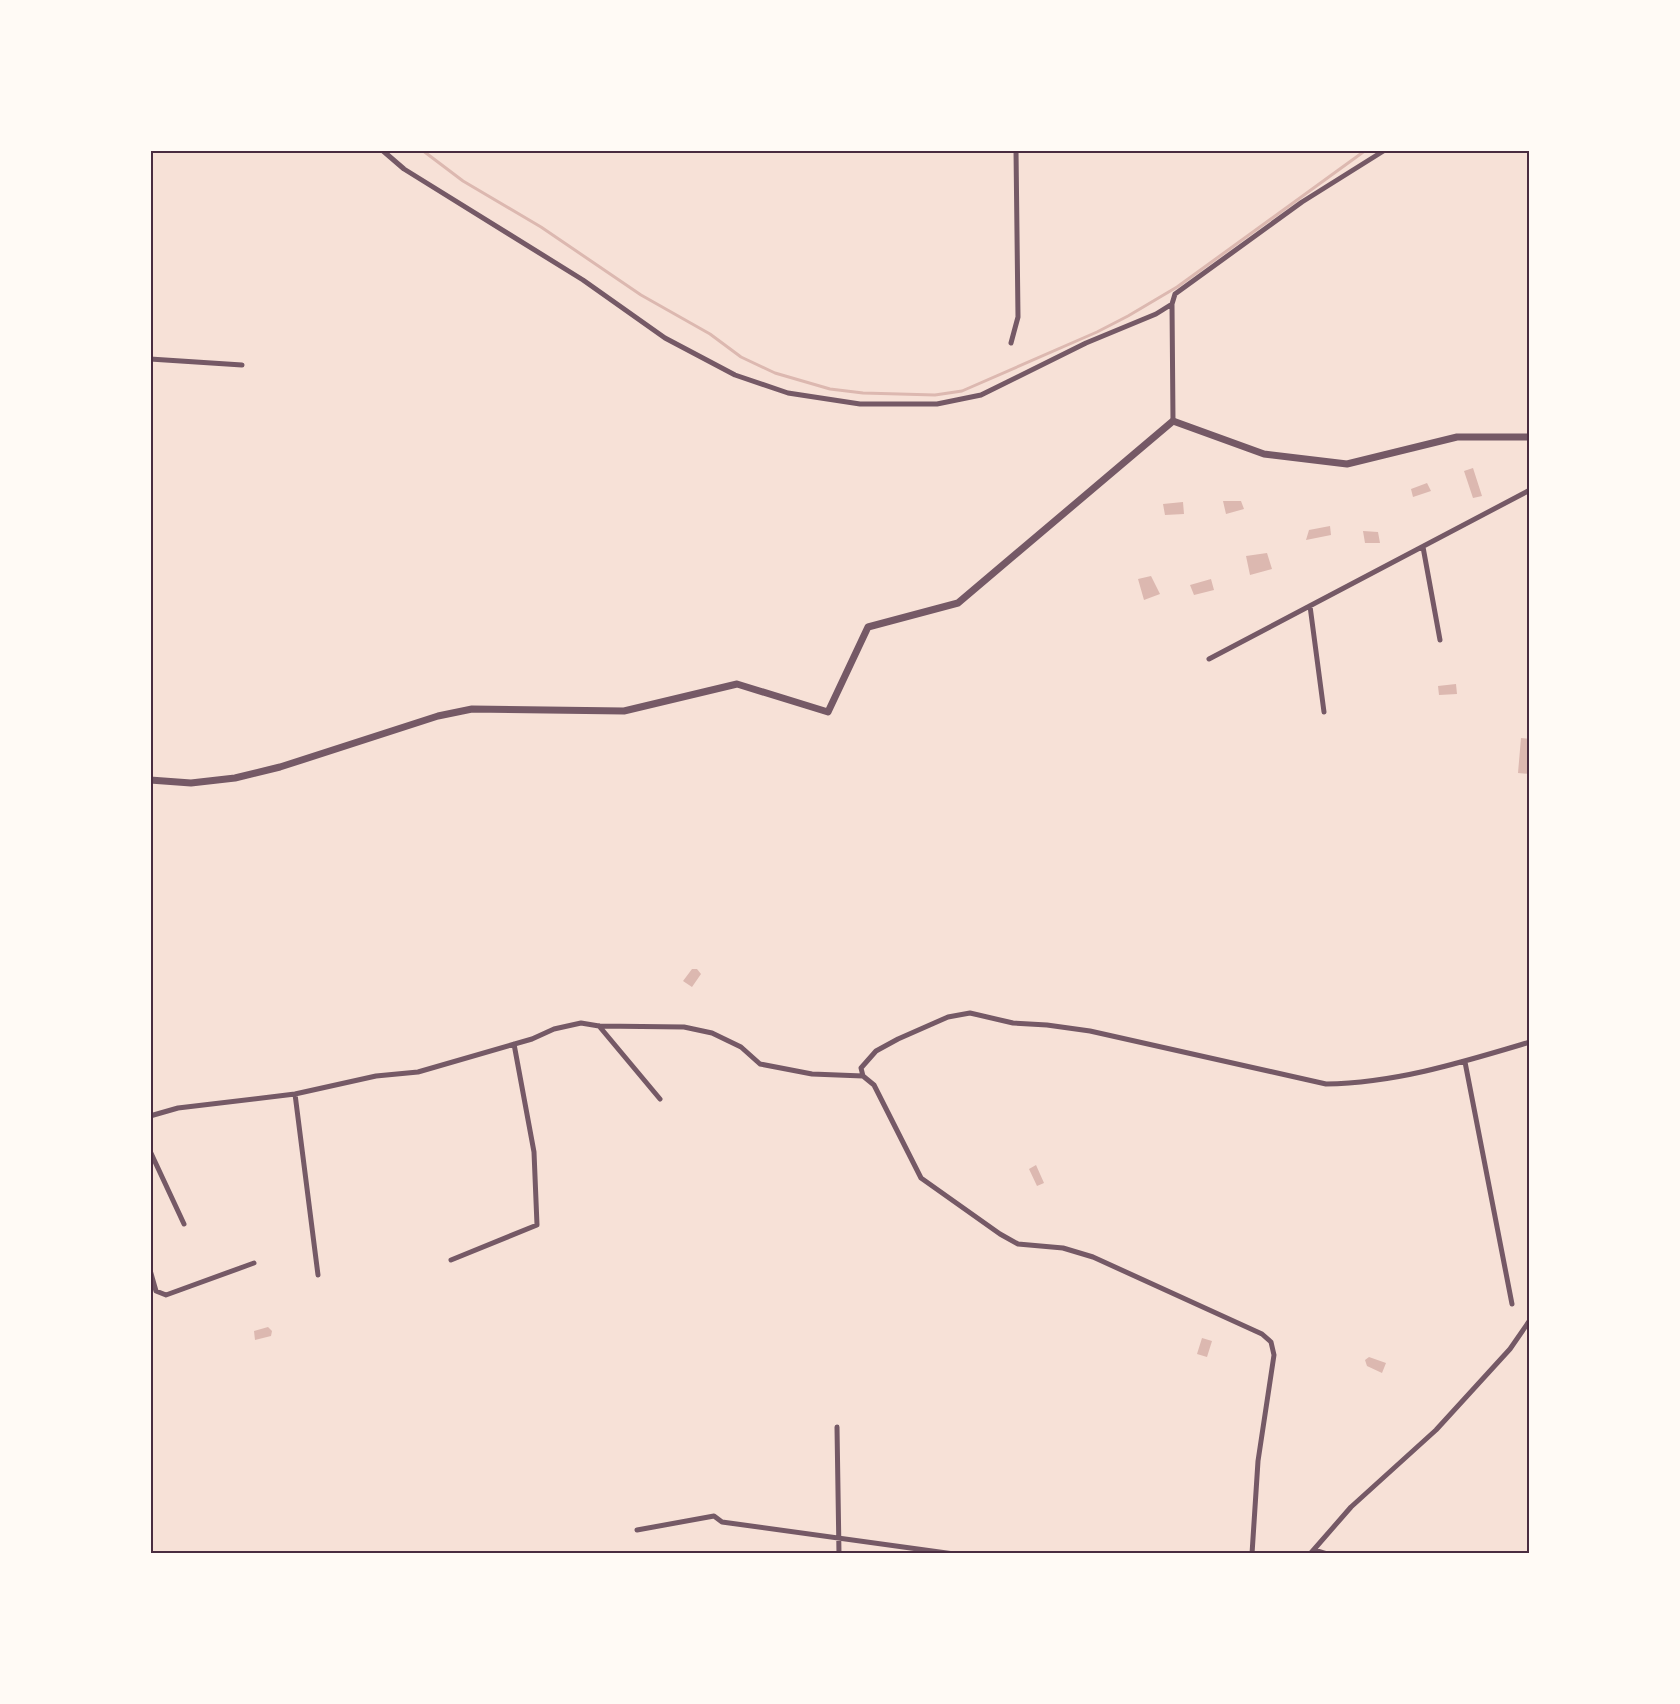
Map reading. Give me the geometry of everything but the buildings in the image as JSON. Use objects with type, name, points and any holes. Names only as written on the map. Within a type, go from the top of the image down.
[{"type":"street","points":[[382,150],[404,169],[583,280],[665,338],[735,375],[788,393],[871,404],[937,404],[981,395],[1086,344],[1156,314],[1172,304]]},
{"type":"street","points":[[1011,343],[1018,317],[1016,150]]},
{"type":"street","points":[[1173,421],[1172,304],[1175,294],[1302,202],[1385,150]]},
{"type":"street","points":[[150,359],[242,365]]},
{"type":"street","points":[[1173,421],[1264,454],[1347,464],[1457,437],[1530,437]]},
{"type":"street","points":[[150,780],[191,783],[235,778],[280,767],[438,716],[472,709],[624,711],[737,684],[828,712],[868,627],[958,603],[1173,421]]},
{"type":"street","points":[[1209,659],[1530,490]]},
{"type":"street","points":[[1423,547],[1440,640]]},
{"type":"street","points":[[1310,606],[1324,712]]},
{"type":"street","points":[[1252,1554],[1258,1461],[1274,1355],[1271,1342],[1262,1334],[1093,1257],[1062,1248],[1018,1244],[1000,1234],[921,1178],[874,1085],[863,1076],[861,1068],[876,1051],[948,1017],[970,1013],[1013,1023],[1090,1031],[1326,1084],[1362,1084],[1465,1062],[1530,1042]]},
{"type":"street","points":[[150,1116],[221,1101],[295,1094],[376,1076],[417,1072],[514,1044],[554,1029],[581,1023],[599,1026],[684,1027],[725,1037],[760,1064],[812,1074],[863,1076]]},
{"type":"street","points":[[599,1026],[660,1099]]},
{"type":"street","points":[[451,1260],[537,1225],[534,1152],[514,1044]]},
{"type":"street","points":[[1465,1062],[1512,1304]]},
{"type":"street","points":[[295,1094],[318,1275]]},
{"type":"street","points":[[150,1151],[184,1224]]},
{"type":"street","points":[[150,1270],[156,1291],[166,1295],[254,1263]]},
{"type":"street","points":[[1312,1552],[1351,1507],[1436,1430],[1510,1349],[1530,1320]]},
{"type":"street","points":[[837,1427],[839,1554]]},
{"type":"street","points":[[636,1530],[714,1516],[722,1521],[954,1554]]},
{"type":"street","points":[[1312,1552],[1327,1554]]},
{"type":"shaded area","points":[[1473,468],[1482,496],[1473,498],[1464,471]]},
{"type":"shaded area","points":[[1427,483],[1431,491],[1413,497],[1411,489]]},
{"type":"shaded area","points":[[1223,501],[1241,501],[1244,509],[1226,514]]},
{"type":"shaded area","points":[[1183,502],[1184,514],[1165,515],[1163,504]]},
{"type":"shaded area","points":[[1330,526],[1331,535],[1306,540],[1309,530]]},
{"type":"shaded area","points":[[1363,531],[1378,532],[1380,543],[1365,543]]},
{"type":"shaded area","points":[[1267,553],[1272,569],[1250,575],[1246,556]]},
{"type":"shaded area","points":[[1151,576],[1160,594],[1144,600],[1138,579]]},
{"type":"shaded area","points":[[1211,579],[1214,590],[1194,595],[1190,585]]},
{"type":"shaded area","points":[[1456,684],[1457,694],[1439,695],[1438,686]]},
{"type":"shaded area","points":[[1521,738],[1530,739],[1530,774],[1518,773]]},
{"type":"shaded area","points":[[692,969],[697,969],[701,974],[692,987],[683,981]]},
{"type":"shaded area","points":[[1036,1165],[1044,1183],[1037,1186],[1029,1169]]},
{"type":"shaded area","points":[[268,1327],[272,1331],[271,1336],[255,1340],[254,1331]]},
{"type":"shaded area","points":[[1202,1338],[1212,1341],[1207,1357],[1197,1354]]},
{"type":"shaded area","points":[[1369,1357],[1386,1363],[1382,1373],[1367,1366],[1365,1360]]},
{"type":"waterway","points":[[422,150],[463,181],[541,227],[641,295],[710,334],[741,357],[775,373],[830,389],[863,393],[935,395],[962,391],[1097,332],[1128,316],[1177,287],[1366,150]]}]
